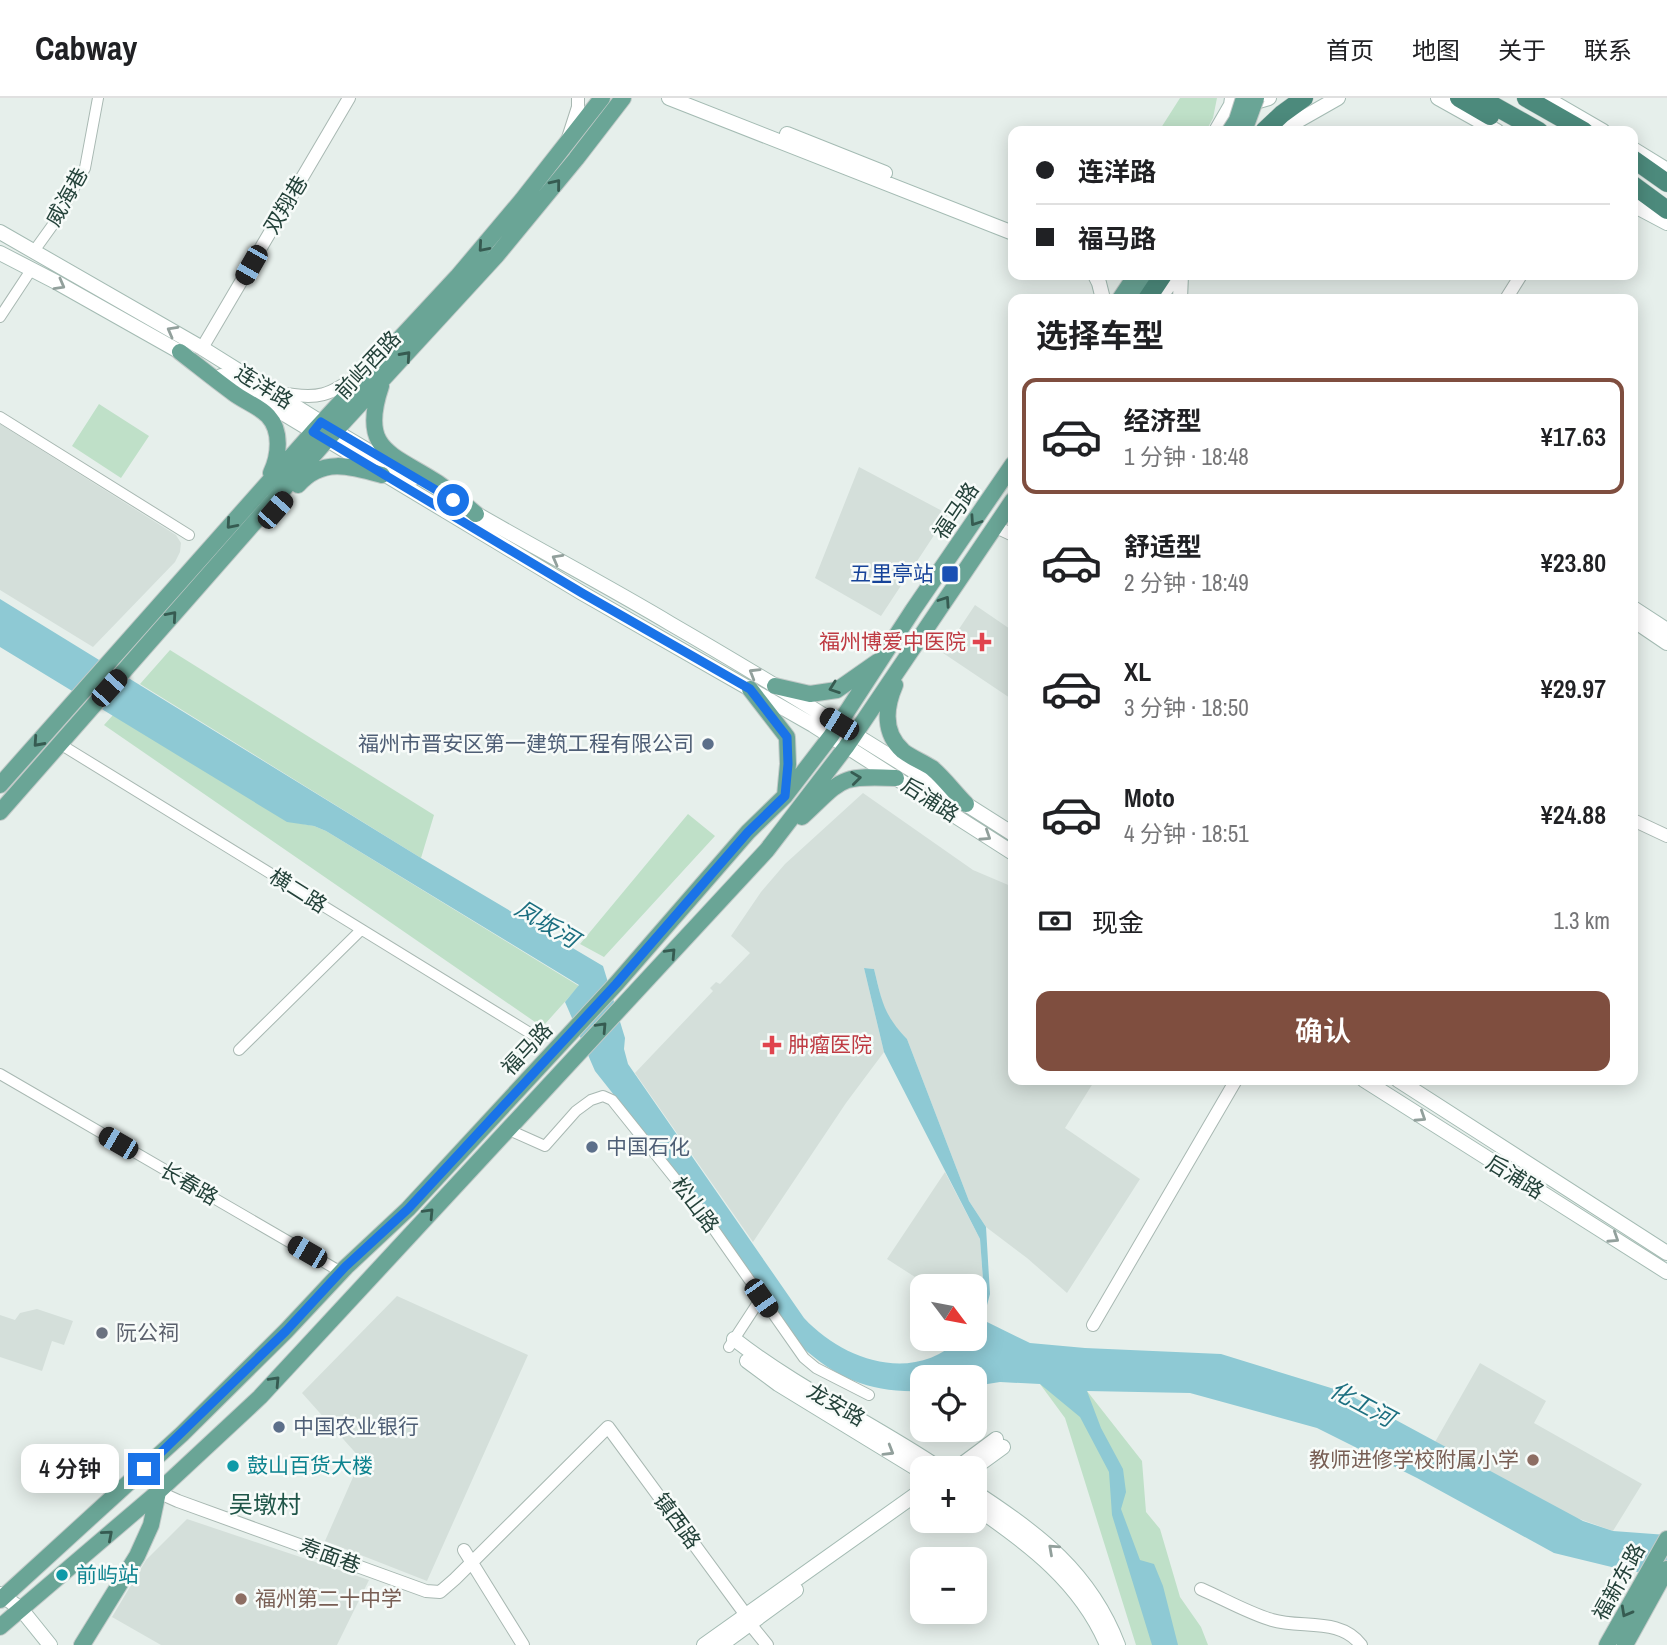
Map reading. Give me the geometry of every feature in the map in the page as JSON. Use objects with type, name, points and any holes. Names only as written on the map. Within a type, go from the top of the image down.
[{"type":"highway","points":[[1269,126],[1304,98]]},
{"type":"highway","points":[[1459,98],[1508,126]]},
{"type":"highway","points":[[1480,98],[1530,126]]},
{"type":"highway","points":[[1505,98],[1553,126]]},
{"type":"highway","points":[[1526,98],[1575,126]]},
{"type":"highway","points":[[1638,178],[1667,185]]},
{"type":"highway","points":[[1638,179],[1667,210]]},
{"type":"main road","name":"前屿西路","points":[[0,813],[215,568],[388,352],[490,239],[602,98]]},
{"type":"main road","name":"前屿西路","points":[[0,785],[261,489],[384,380],[497,255],[623,98]]},
{"type":"main road","points":[[669,98],[1008,231]]},
{"type":"main road","points":[[692,98],[1008,222]]},
{"type":"main road","points":[[1233,126],[1244,98]]},
{"type":"main road","points":[[1246,126],[1256,98]]},
{"type":"main road","points":[[1219,126],[1230,104],[1269,98]]},
{"type":"main road","points":[[1438,98],[1488,126]]},
{"type":"main road","points":[[1546,98],[1594,126]]},
{"type":"main road","points":[[1289,126],[1336,99]]},
{"type":"main road","points":[[1638,152],[1667,170]]},
{"type":"main road","points":[[1638,208],[1667,223]]},
{"type":"main road","name":"连洋路","points":[[0,232],[202,348],[271,391],[382,475],[750,689],[835,730]]},
{"type":"main road","name":"连洋路","points":[[0,253],[592,578],[775,686],[850,740]]},
{"type":"main road","points":[[180,352],[233,394],[269,418],[277,436],[278,452],[274,467],[261,489]]},
{"type":"main road","points":[[384,380],[373,418],[376,435],[382,446],[390,454],[440,484],[476,514]]},
{"type":"main road","points":[[215,568],[312,472],[323,467],[340,465],[382,475]]},
{"type":"main road","name":"福马路","points":[[1,1597],[182,1434],[341,1272],[408,1209],[616,984],[748,832],[785,796],[835,730],[1008,471]]},
{"type":"main road","name":"福马路","points":[[0,1627],[158,1492],[260,1397],[767,850],[850,740],[1008,508]]},
{"type":"main road","points":[[1638,611],[1667,630]]},
{"type":"main road","points":[[1638,623],[1667,643]]},
{"type":"main road","points":[[912,650],[888,702],[887,719],[891,734],[901,749],[932,769],[966,804]]},
{"type":"main road","points":[[775,686],[810,694],[837,690],[885,657]]},
{"type":"main road","points":[[750,689],[787,737],[785,796]]},
{"type":"main road","name":"后浦路","points":[[850,740],[896,778],[1008,850]]},
{"type":"main road","name":"后浦路","points":[[850,740],[966,804],[1008,831]]},
{"type":"main road","points":[[767,850],[842,781],[854,777],[896,778]]},
{"type":"main road","name":"后浦路","points":[[1372,1085],[1667,1272]]},
{"type":"main road","name":"后浦路","points":[[1406,1085],[1667,1253]]},
{"type":"main road","name":"龙安路","points":[[732,1343],[919,1456]]},
{"type":"main road","name":"龙安路","points":[[732,1343],[778,1384],[910,1465]]},
{"type":"main road","points":[[977,1456],[999,1443],[986,1456]]},
{"type":"main road","points":[[82,1645],[137,1556],[151,1525],[158,1492]]},
{"type":"main road","points":[[721,1645],[748,1619],[910,1499]]},
{"type":"main road","points":[[987,1500],[1061,1555],[1092,1596],[1118,1645]]},
{"type":"main road","points":[[704,1645],[748,1619],[910,1507]]},
{"type":"main road","points":[[987,1515],[1014,1534],[1063,1576],[1087,1605],[1107,1645]]},
{"type":"main road","name":"福新东路","points":[[1625,1645],[1658,1576],[1667,1539]]},
{"type":"main road","name":"福新东路","points":[[1607,1645],[1658,1576]]},
{"type":"main road","points":[[1,1597],[21,1609],[51,1645]]},
{"type":"street","name":"威海巷","points":[[34,250],[57,219],[85,168],[98,98]]},
{"type":"street","name":"双翔巷","points":[[202,348],[348,98]]},
{"type":"street","points":[[566,145],[578,107],[578,98]]},
{"type":"street","points":[[0,317],[31,270]]},
{"type":"street","points":[[271,391],[313,397],[338,389],[388,352]]},
{"type":"street","points":[[0,417],[189,535]]},
{"type":"street","points":[[996,527],[1008,533]]},
{"type":"street","name":"横二路","points":[[60,744],[538,1038]]},
{"type":"street","points":[[1638,822],[1667,836]]},
{"type":"street","points":[[239,1050],[360,930]]},
{"type":"street","name":"长春路","points":[[0,1074],[341,1272]]},
{"type":"street","points":[[1093,1325],[1233,1085]]},
{"type":"street","name":"松山路","points":[[507,1129],[545,1146],[584,1104],[603,1096],[612,1100],[701,1211],[792,1343],[810,1363],[869,1395]]},
{"type":"street","points":[[732,1343],[761,1298]]},
{"type":"street","name":"寿面巷","points":[[158,1492],[178,1502],[434,1593],[444,1590],[608,1427]]},
{"type":"street","name":"镇西路","points":[[608,1427],[766,1645]]},
{"type":"street","points":[[464,1550],[523,1645]]},
{"type":"street","points":[[1201,1589],[1274,1621],[1311,1623],[1341,1631],[1353,1636],[1361,1645]]},
{"type":"shaded area","points":[[0,424],[176,535],[181,543],[175,562],[93,647],[0,590]]},
{"type":"shaded area","points":[[859,467],[948,514],[881,616],[815,578]]},
{"type":"shaded area","name":"福州博爱中医院","points":[[975,605],[1008,628],[1008,697],[943,653]]},
{"type":"shaded area","name":"肿瘤医院","points":[[863,793],[973,870],[1008,885],[1008,1085],[1092,1085],[1065,1128],[1140,1179],[1067,1293],[986,1227],[969,1201],[907,1039],[890,1021],[883,1006],[874,969],[864,968],[884,1052],[846,1103],[753,1242],[635,1073],[713,991],[710,988],[716,982],[720,984],[750,953],[731,936],[761,892],[785,864]]},
{"type":"shaded area","points":[[945,1172],[980,1239],[983,1274],[910,1274],[887,1259]]},
{"type":"shaded area","points":[[397,1296],[528,1355],[427,1581],[325,1541],[361,1459],[302,1393]]},
{"type":"shaded area","points":[[37,1309],[73,1321],[64,1345],[52,1341],[42,1371],[0,1357],[0,1315],[15,1320],[20,1313]]},
{"type":"shaded area","name":"教师进修学校附属小学","points":[[1480,1363],[1546,1401],[1534,1423],[1642,1484],[1613,1531],[1574,1517],[1435,1442]]},
{"type":"shaded area","name":"福州第二十中学","points":[[187,1519],[369,1580],[337,1645],[161,1645],[112,1617],[146,1560]]},
{"type":"green space","points":[[1180,98],[1217,98],[1209,126],[1162,126]]},
{"type":"green space","points":[[99,404],[149,436],[121,478],[72,446]]},
{"type":"green space","points":[[170,650],[434,815],[421,858],[140,684]]},
{"type":"green space","points":[[113,715],[287,821],[326,831],[579,986],[545,1024],[538,1024],[104,725]]},
{"type":"green space","points":[[688,814],[715,836],[604,957],[580,944]]},
{"type":"green space","points":[[1040,1384],[1087,1391],[1142,1461],[1146,1512],[1160,1529],[1180,1597],[1201,1627],[1208,1645],[1136,1645],[1065,1418]]},
{"type":"water","name":"化工河","points":[[0,599],[421,858],[603,966],[625,1038],[624,1049],[628,1064],[804,1318],[839,1346],[879,1361],[901,1363],[921,1361],[944,1351],[987,1351],[987,1322],[1030,1343],[1221,1354],[1344,1392],[1583,1521],[1613,1531],[1667,1535],[1667,1575],[1628,1571],[1554,1553],[1417,1478],[1317,1428],[1190,1393],[1087,1391],[1101,1428],[1123,1469],[1126,1492],[1121,1509],[1140,1560],[1154,1564],[1163,1586],[1178,1645],[1152,1645],[1112,1515],[1109,1472],[1080,1417],[1040,1384],[987,1384],[987,1365],[910,1365],[910,1391],[872,1387],[829,1368],[801,1346],[701,1205],[595,1071],[565,1002],[579,985],[326,831],[314,826],[287,822],[0,647]]},
{"type":"water","points":[[864,968],[874,969],[884,1007],[907,1039],[969,1201],[986,1227],[990,1294],[987,1305],[987,1274],[983,1274],[980,1239],[884,1052]]},
{"type":"place","name":"五里亭站","points":[[950,574]]},
{"type":"place","name":"福州博爱中医院","points":[[982,642]]},
{"type":"place","name":"福州市晋安区第一建筑工程有限公司","points":[[708,744]]},
{"type":"place","name":"肿瘤医院","points":[[772,1045]]},
{"type":"place","name":"中国石化","points":[[592,1147]]},
{"type":"place","name":"阮公祠","points":[[102,1333]]},
{"type":"place","name":"中国农业银行","points":[[279,1427]]},
{"type":"place","name":"教师进修学校附属小学","points":[[1533,1460]]},
{"type":"place","name":"鼓山百货大楼","points":[[233,1466]]},
{"type":"place","name":"前屿站","points":[[62,1575]]},
{"type":"place","name":"福州第二十中学","points":[[241,1599]]},
{"type":"district","name":"吴墩村","points":[[265,1505]]},
{"type":"route","points":[[144,1469],[286,1331],[345,1267],[408,1209],[616,984],[748,832],[785,796],[787,737],[750,689],[582,593],[313,432],[321,422],[453,500]]},
{"type":"water label","name":"凤坂河","points":[[547,924]]}]
